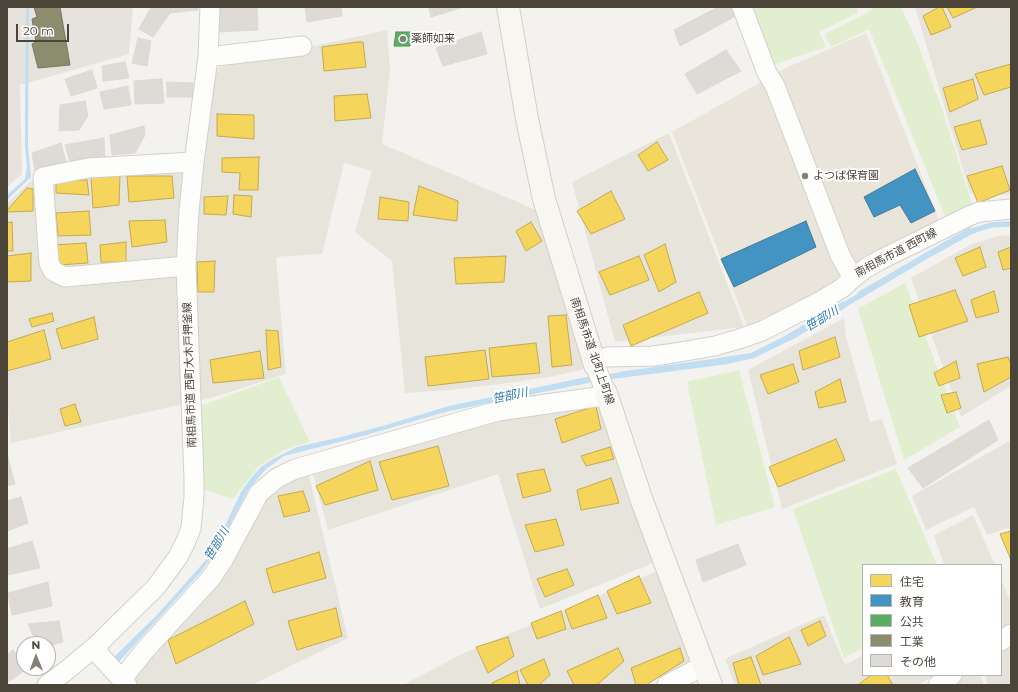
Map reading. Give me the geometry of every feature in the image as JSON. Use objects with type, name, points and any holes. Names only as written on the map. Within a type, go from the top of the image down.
[{"type":"street","name":"南相馬市道 西町大木戸押釜線","points":[[47,685],[67,670],[99,652],[156,587],[178,558],[191,528],[194,503],[194,485],[186,266],[194,162],[208,57],[210,7]]},
{"type":"street","name":"南相馬市道 北町上町線","points":[[508,7],[527,119],[544,199],[601,361],[606,395],[642,500],[707,676]]},
{"type":"street","name":"南相馬市道 西町線","points":[[742,7],[767,73],[775,86],[840,255],[847,283],[866,268],[880,260],[969,216],[979,212],[1011,209]]},
{"type":"street","points":[[208,57],[302,46]]},
{"type":"street","points":[[186,266],[65,277],[53,271],[49,263],[43,177],[88,168],[194,162]]},
{"type":"street","points":[[601,361],[668,354],[714,346],[739,339],[762,331],[847,283]]},
{"type":"street","points":[[99,652],[122,679],[144,650],[211,578],[223,560],[260,493],[277,478],[303,467],[498,412],[606,395]]},
{"type":"street","points":[[1002,640],[1011,634]]},
{"type":"street","points":[[667,685],[707,676]]},
{"type":"street","points":[[938,685],[951,676]]},
{"type":"shaded area","points":[[7,7],[133,8],[129,54],[20,85],[22,174],[7,187]]},
{"type":"shaded area","points":[[915,7],[1011,7],[1011,195],[970,193]]},
{"type":"shaded area","points":[[387,30],[390,70],[382,144],[536,210],[584,369],[555,376],[500,384],[450,390],[405,393],[392,261],[355,232],[372,171],[344,163],[322,254],[276,257],[286,374],[214,397],[11,443],[7,396],[7,203],[38,175],[202,163],[213,73],[220,67]]},
{"type":"shaded area","name":"よつば保育園","points":[[866,33],[939,220],[865,257],[839,283],[749,331],[672,132],[788,67]]},
{"type":"shaded area","points":[[669,133],[744,327],[615,342],[572,182]]},
{"type":"shaded area","points":[[1011,235],[1011,386],[961,417],[911,278],[972,244],[998,236]]},
{"type":"shaded area","points":[[844,318],[846,336],[870,422],[882,419],[897,464],[782,509],[748,370]]},
{"type":"shaded area","points":[[598,401],[653,563],[540,609],[498,474],[328,530],[312,470],[475,423]]},
{"type":"shaded area","points":[[1011,440],[1011,527],[987,535],[974,507],[926,530],[912,496]]},
{"type":"shaded area","points":[[308,471],[348,638],[252,685],[133,685],[130,674],[259,499]]},
{"type":"shaded area","points":[[973,515],[995,564],[944,564],[934,535]]},
{"type":"shaded area","points":[[657,571],[691,661],[644,685],[403,685],[462,654]]},
{"type":"shaded area","points":[[1002,581],[1011,603],[1011,622],[1002,628]]},
{"type":"shaded area","points":[[824,615],[845,665],[862,656],[862,676],[932,676],[919,685],[735,685],[725,659]]},
{"type":"shaded area","points":[[1011,643],[1011,685],[988,685],[985,676],[1002,676],[1002,650]]},
{"type":"shaded area","points":[[962,676],[980,676],[984,685],[948,685]]},
{"type":"green space","points":[[751,7],[856,7],[858,13],[819,32],[826,47],[775,64]]},
{"type":"green space","points":[[871,7],[901,7],[915,37],[942,109],[973,207],[947,221],[869,29],[831,47],[825,34],[872,10]]},
{"type":"green space","points":[[905,283],[960,427],[904,460],[858,309]]},
{"type":"green space","points":[[739,370],[775,507],[716,525],[687,382]]},
{"type":"green space","points":[[279,377],[310,442],[284,450],[258,467],[233,499],[202,489],[200,406]]},
{"type":"green space","points":[[896,469],[937,564],[862,564],[862,649],[844,658],[793,509]]},
{"type":"water","points":[[26,7],[29,7],[28,146],[31,177],[7,200],[7,195],[25,179],[27,166],[25,147]]},
{"type":"water","points":[[970,227],[974,233],[858,300],[858,292]]},
{"type":"water","points":[[844,301],[845,308],[797,337],[754,358],[728,364],[620,378],[618,372],[751,353],[783,337]]},
{"type":"water","points":[[591,376],[593,382],[449,411],[359,437],[284,456],[266,469],[248,490],[219,546],[200,573],[117,664],[112,659],[157,615],[205,561],[215,547],[241,492],[261,467],[273,459],[297,447],[386,425],[449,406]]},
{"type":"building: 住宅","points":[[939,7],[942,7],[951,27],[931,35],[923,16]]},
{"type":"building: 住宅","points":[[947,7],[977,7],[953,18]]},
{"type":"building: 住宅","points":[[363,42],[366,67],[324,71],[322,47]]},
{"type":"building: 住宅","points":[[1011,64],[1011,87],[984,95],[975,74]]},
{"type":"building: 住宅","points":[[973,79],[978,99],[950,112],[943,88]]},
{"type":"building: 住宅","points":[[367,94],[371,118],[335,121],[334,96]]},
{"type":"building: 住宅","points":[[217,114],[254,115],[254,139],[217,136]]},
{"type":"building: 住宅","points":[[980,120],[987,144],[962,150],[954,127]]},
{"type":"building: 住宅","points":[[657,142],[668,160],[648,171],[638,155]]},
{"type":"building: 住宅","points":[[259,157],[258,190],[239,190],[240,173],[222,172],[222,158]]},
{"type":"building: 住宅","points":[[1002,166],[1010,190],[978,203],[967,176]]},
{"type":"building: 住宅","points":[[120,176],[119,205],[93,208],[91,177]]},
{"type":"building: 住宅","points":[[127,176],[172,176],[174,198],[129,202]]},
{"type":"building: 住宅","points":[[87,180],[89,195],[56,193],[56,181]]},
{"type":"building: 住宅","points":[[419,186],[458,201],[457,221],[413,215]]},
{"type":"building: 住宅","points":[[27,188],[33,189],[33,211],[7,212],[7,210]]},
{"type":"building: 住宅","points":[[611,191],[625,219],[591,234],[577,211]]},
{"type":"building: 住宅","points":[[234,195],[252,196],[251,217],[233,214]]},
{"type":"building: 住宅","points":[[228,196],[226,215],[204,214],[204,197]]},
{"type":"building: 住宅","points":[[380,197],[409,202],[408,221],[378,219]]},
{"type":"building: 住宅","points":[[89,211],[91,235],[58,236],[56,213]]},
{"type":"building: 住宅","points":[[165,220],[167,242],[132,247],[129,221]]},
{"type":"building: 住宅","points":[[12,222],[13,251],[7,251],[7,223]]},
{"type":"building: 住宅","points":[[531,222],[542,241],[526,251],[516,231]]},
{"type":"building: 住宅","points":[[126,242],[126,262],[101,262],[100,245]]},
{"type":"building: 住宅","points":[[86,243],[88,263],[59,265],[53,245]]},
{"type":"building: 住宅","points":[[665,244],[676,282],[659,292],[644,255]]},
{"type":"building: 住宅","points":[[980,247],[986,267],[963,276],[955,258]]},
{"type":"building: 住宅","points":[[1011,247],[1011,268],[1003,270],[998,252]]},
{"type":"building: 住宅","points":[[31,253],[31,281],[7,282],[7,256]]},
{"type":"building: 住宅","points":[[506,256],[504,282],[456,284],[454,258]]},
{"type":"building: 住宅","points":[[639,256],[649,280],[610,295],[599,272]]},
{"type":"building: 住宅","points":[[215,261],[214,292],[198,292],[197,262]]},
{"type":"building: 住宅","points":[[955,290],[968,321],[919,337],[909,305]]},
{"type":"building: 住宅","points":[[994,291],[999,312],[976,318],[971,300]]},
{"type":"building: 住宅","points":[[699,292],[708,313],[631,346],[623,325]]},
{"type":"building: 住宅","points":[[52,313],[54,321],[32,327],[29,319]]},
{"type":"building: 住宅","points":[[566,315],[572,365],[552,367],[548,316]]},
{"type":"building: 住宅","points":[[94,317],[98,339],[62,349],[56,329]]},
{"type":"building: 住宅","points":[[44,330],[51,359],[7,371],[7,342]]},
{"type":"building: 住宅","points":[[266,330],[278,331],[281,367],[268,370]]},
{"type":"building: 住宅","points":[[835,337],[840,357],[803,370],[799,351]]},
{"type":"building: 住宅","points":[[536,343],[540,373],[492,377],[489,348]]},
{"type":"building: 住宅","points":[[485,350],[489,379],[428,386],[425,357]]},
{"type":"building: 住宅","points":[[260,351],[264,378],[213,383],[210,360]]},
{"type":"building: 住宅","points":[[1008,357],[1011,364],[1011,377],[984,392],[977,364]]},
{"type":"building: 住宅","points":[[956,361],[960,378],[939,386],[934,373]]},
{"type":"building: 住宅","points":[[793,364],[799,382],[768,394],[760,375]]},
{"type":"building: 住宅","points":[[840,379],[846,402],[819,408],[815,392]]},
{"type":"building: 住宅","points":[[956,392],[961,408],[947,413],[941,395]]},
{"type":"building: 住宅","points":[[75,404],[81,422],[65,426],[60,409]]},
{"type":"building: 住宅","points":[[596,406],[601,429],[562,443],[555,419]]},
{"type":"building: 住宅","points":[[836,439],[845,460],[778,487],[769,467]]},
{"type":"building: 住宅","points":[[438,446],[449,486],[392,500],[379,462]]},
{"type":"building: 住宅","points":[[610,447],[614,459],[586,466],[581,456]]},
{"type":"building: 住宅","points":[[370,461],[378,490],[325,505],[316,486]]},
{"type":"building: 住宅","points":[[544,469],[551,491],[523,498],[517,474]]},
{"type":"building: 住宅","points":[[611,478],[619,503],[581,510],[577,490]]},
{"type":"building: 住宅","points":[[303,491],[310,511],[284,517],[278,496]]},
{"type":"building: 住宅","points":[[556,519],[564,545],[535,552],[525,525]]},
{"type":"building: 住宅","points":[[1011,531],[1011,560],[1000,534]]},
{"type":"building: 住宅","points":[[319,552],[326,578],[273,593],[266,569]]},
{"type":"building: 住宅","points":[[567,569],[574,585],[545,597],[537,579]]},
{"type":"building: 住宅","points":[[639,576],[651,603],[617,614],[607,591]]},
{"type":"building: 住宅","points":[[598,595],[607,618],[572,629],[565,610]]},
{"type":"building: 住宅","points":[[245,601],[254,624],[176,664],[168,640]]},
{"type":"building: 住宅","points":[[336,608],[342,636],[297,650],[288,621]]},
{"type":"building: 住宅","points":[[561,611],[566,629],[537,639],[531,623]]},
{"type":"building: 住宅","points":[[820,621],[826,636],[808,646],[801,630]]},
{"type":"building: 住宅","points":[[508,637],[514,656],[488,673],[476,647]]},
{"type":"building: 住宅","points":[[789,637],[801,664],[763,675],[756,656]]},
{"type":"building: 住宅","points":[[618,648],[624,661],[597,685],[574,685],[567,671]]},
{"type":"building: 住宅","points":[[680,648],[684,661],[646,685],[636,685],[631,668]]},
{"type":"building: 住宅","points":[[751,657],[761,685],[739,685],[733,663]]},
{"type":"building: 住宅","points":[[544,659],[550,675],[539,685],[528,685],[520,670]]},
{"type":"building: 住宅","points":[[517,671],[520,685],[493,685],[492,683]]},
{"type":"building: 住宅","points":[[870,676],[888,676],[893,685],[858,685]]},
{"type":"building: 教育","points":[[915,169],[935,211],[911,223],[900,205],[874,217],[864,197]]},
{"type":"building: 教育","points":[[806,221],[816,247],[734,287],[721,259]]},
{"type":"building: 公共","name":"薬師如来","points":[[396,32],[411,32],[410,46],[394,46]]},
{"type":"building: 工業","points":[[34,7],[60,7],[70,65],[38,68],[32,44],[36,42],[32,19],[37,17]]},
{"type":"building: その他","points":[[151,7],[198,7],[198,10],[170,13],[153,37],[139,29]]},
{"type":"building: その他","points":[[218,7],[257,7],[258,30],[218,32]]},
{"type":"building: その他","points":[[305,7],[341,7],[342,16],[307,22]]},
{"type":"building: その他","points":[[429,7],[464,7],[431,17]]},
{"type":"building: その他","points":[[718,7],[733,7],[736,16],[680,46],[674,30]]},
{"type":"building: その他","points":[[481,32],[487,54],[443,66],[436,48]]},
{"type":"building: その他","points":[[138,38],[151,41],[147,66],[132,63]]},
{"type":"building: その他","points":[[726,50],[741,71],[697,94],[685,74]]},
{"type":"building: その他","points":[[125,62],[129,78],[103,81],[102,66]]},
{"type":"building: その他","points":[[92,70],[97,88],[71,96],[65,79]]},
{"type":"building: その他","points":[[162,79],[164,103],[135,104],[134,81]]},
{"type":"building: その他","points":[[167,82],[193,83],[193,97],[167,97]]},
{"type":"building: その他","points":[[128,86],[131,105],[104,109],[100,92]]},
{"type":"building: その他","points":[[85,101],[88,116],[79,130],[59,131],[60,105]]},
{"type":"building: その他","points":[[144,126],[145,135],[135,153],[112,155],[110,135]]},
{"type":"building: その他","points":[[104,138],[105,158],[70,162],[65,145]]},
{"type":"building: その他","points":[[61,143],[67,165],[35,171],[32,153]]},
{"type":"building: その他","points":[[989,420],[998,440],[923,488],[908,468]]},
{"type":"building: その他","points":[[7,454],[15,484],[7,486]]},
{"type":"building: その他","points":[[21,497],[28,523],[7,531],[7,501]]},
{"type":"building: その他","points":[[32,541],[40,568],[7,575],[7,549]]},
{"type":"building: その他","points":[[738,544],[746,565],[703,582],[696,560]]},
{"type":"building: その他","points":[[48,582],[52,606],[12,615],[8,593]]},
{"type":"building: その他","points":[[59,621],[63,642],[56,644],[56,636],[33,636],[28,624]]},
{"type":"building: その他","points":[[13,650],[16,654],[17,676],[7,683],[7,655]]},
{"type":"waterway","name":"笹部川","points":[[966,233],[991,225],[1011,224]]},
{"type":"waterway","name":"笹部川","points":[[839,308],[864,293]]},
{"type":"waterway","name":"笹部川","points":[[603,378],[626,374]]},
{"type":"place","name":"薬師如来","points":[[403,39]]},
{"type":"place","name":"よつば保育園","points":[[805,176]]}]
